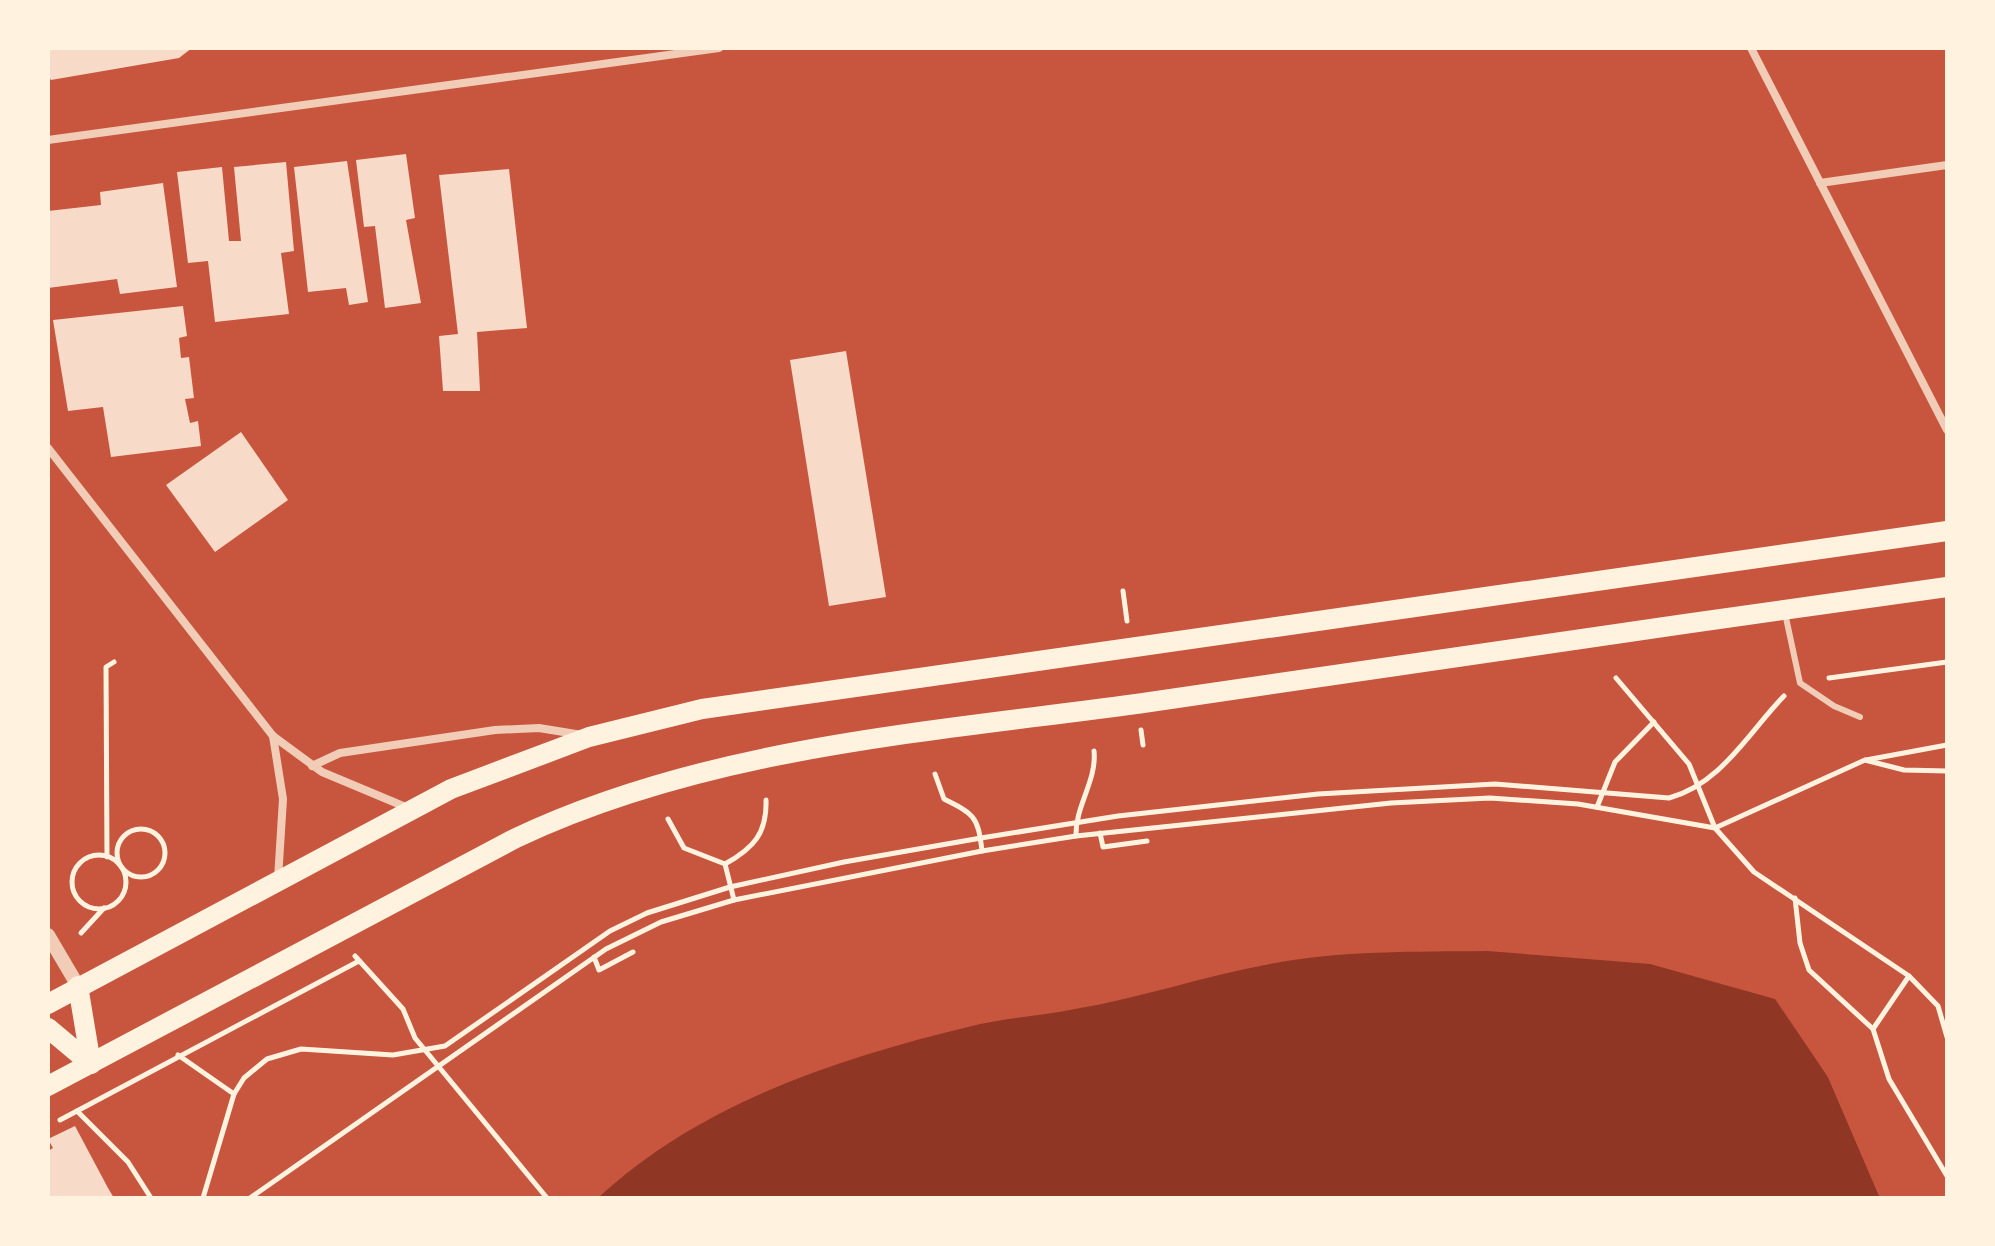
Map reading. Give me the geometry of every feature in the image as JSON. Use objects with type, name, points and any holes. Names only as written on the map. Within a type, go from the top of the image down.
[{"type":"main road","points":[[48,1004],[412,809],[490,773],[589,737],[702,709],[1947,531]]},
{"type":"main road","points":[[48,1086],[561,817],[616,795],[687,774],[930,732],[1947,587]]},
{"type":"main road","points":[[78,986],[91,1064]]},
{"type":"main road","points":[[48,1028],[91,1064]]},
{"type":"street","points":[[48,140],[719,48]]},
{"type":"street","points":[[1751,48],[1947,430]]},
{"type":"street","points":[[1820,183],[1947,165]]},
{"type":"street","points":[[48,448],[273,736],[312,766],[349,787],[412,809]]},
{"type":"street","points":[[312,766],[340,753],[495,730],[539,728],[589,737]]},
{"type":"street","points":[[273,736],[283,799],[278,880]]},
{"type":"street","points":[[48,935],[78,986]]},
{"type":"lane","points":[[1785,611],[1800,683],[1834,706],[1860,717]]},
{"type":"path","points":[[107,857],[106,667],[114,662]]},
{"type":"path","points":[[203,1198],[234,1094],[256,1067],[301,1049],[380,1055],[445,1046],[610,931],[647,913],[730,887],[844,862],[981,838],[1076,823],[1318,794],[1495,784],[1604,790],[1669,798],[1701,786],[1800,683],[1947,662]]},
{"type":"path","points":[[1616,678],[1689,764],[1701,786],[1715,828],[1754,872],[1909,976],[1938,1006],[1947,1037]]},
{"type":"path","points":[[1597,807],[1623,751],[1654,722]]},
{"type":"path","points":[[250,1198],[594,957],[661,922],[734,900],[982,851],[1076,836],[1440,799],[1536,799],[1715,828],[1865,760],[1947,745]]},
{"type":"path","points":[[1076,836],[1076,823],[1094,772],[1094,751]]},
{"type":"path","points":[[1865,760],[1904,770],[1947,771]]},
{"type":"path","points":[[935,774],[937,790],[944,799],[977,820],[982,851]]},
{"type":"path","points":[[725,864],[759,839],[765,824],[766,800]]},
{"type":"path","points":[[668,819],[684,848],[725,864]]},
{"type":"path","points":[[107,857],[85,860],[73,880],[81,902],[104,908],[112,906],[123,893],[121,865],[117,848],[129,832],[143,829],[162,839],[164,861],[154,873],[139,877],[121,865],[107,857]]},
{"type":"path","points":[[1100,833],[1103,847],[1147,841]]},
{"type":"path","points":[[725,864],[734,900]]},
{"type":"path","points":[[1795,898],[1800,943],[1809,970],[1873,1029],[1889,1079],[1947,1176]]},
{"type":"path","points":[[81,933],[104,908]]},
{"type":"path","points":[[337,934],[403,1009],[415,1038],[439,1063],[547,1198]]},
{"type":"path","points":[[594,957],[599,970],[633,952]]},
{"type":"path","points":[[60,1120],[177,1054],[359,961]]},
{"type":"path","points":[[1873,1029],[1909,976]]},
{"type":"path","points":[[177,1054],[234,1094]]},
{"type":"path","points":[[77,1111],[128,1162],[151,1198]]},
{"type":"shaded area","points":[[1487,951],[1650,964],[1775,999],[1828,1077],[1880,1198],[598,1198],[637,1165],[725,1111],[820,1070],[918,1040],[981,1024],[1100,1004],[1297,959],[1378,953]]},
{"type":"pier","points":[[1774,995],[1831,1075],[1884,1198],[1880,1198],[1828,1077]]},
{"type":"building","points":[[48,48],[192,48],[179,58],[51,80],[48,76]]},
{"type":"building","points":[[406,154],[415,218],[406,220],[421,303],[385,308],[375,226],[364,227],[356,160]]},
{"type":"building","points":[[347,161],[368,302],[349,305],[346,288],[308,292],[294,167]]},
{"type":"building","points":[[286,162],[294,251],[281,253],[289,314],[215,322],[208,261],[188,263],[177,172],[222,167],[229,241],[241,241],[234,167]]},
{"type":"building","points":[[509,169],[527,328],[477,332],[480,391],[443,391],[439,336],[458,334],[439,175]]},
{"type":"building","points":[[163,183],[177,287],[120,294],[117,279],[48,288],[48,211],[101,205],[100,192]]},
{"type":"building","points":[[183,306],[187,336],[179,338],[181,358],[189,357],[194,398],[185,399],[190,423],[198,421],[201,446],[111,457],[103,407],[68,411],[53,320]]},
{"type":"building","points":[[846,351],[886,597],[829,606],[790,360]]},
{"type":"building","points":[[241,432],[288,500],[215,552],[166,485]]},
{"type":"building","points":[[75,1126],[114,1198],[48,1198],[48,1151],[53,1148],[48,1139]]}]
